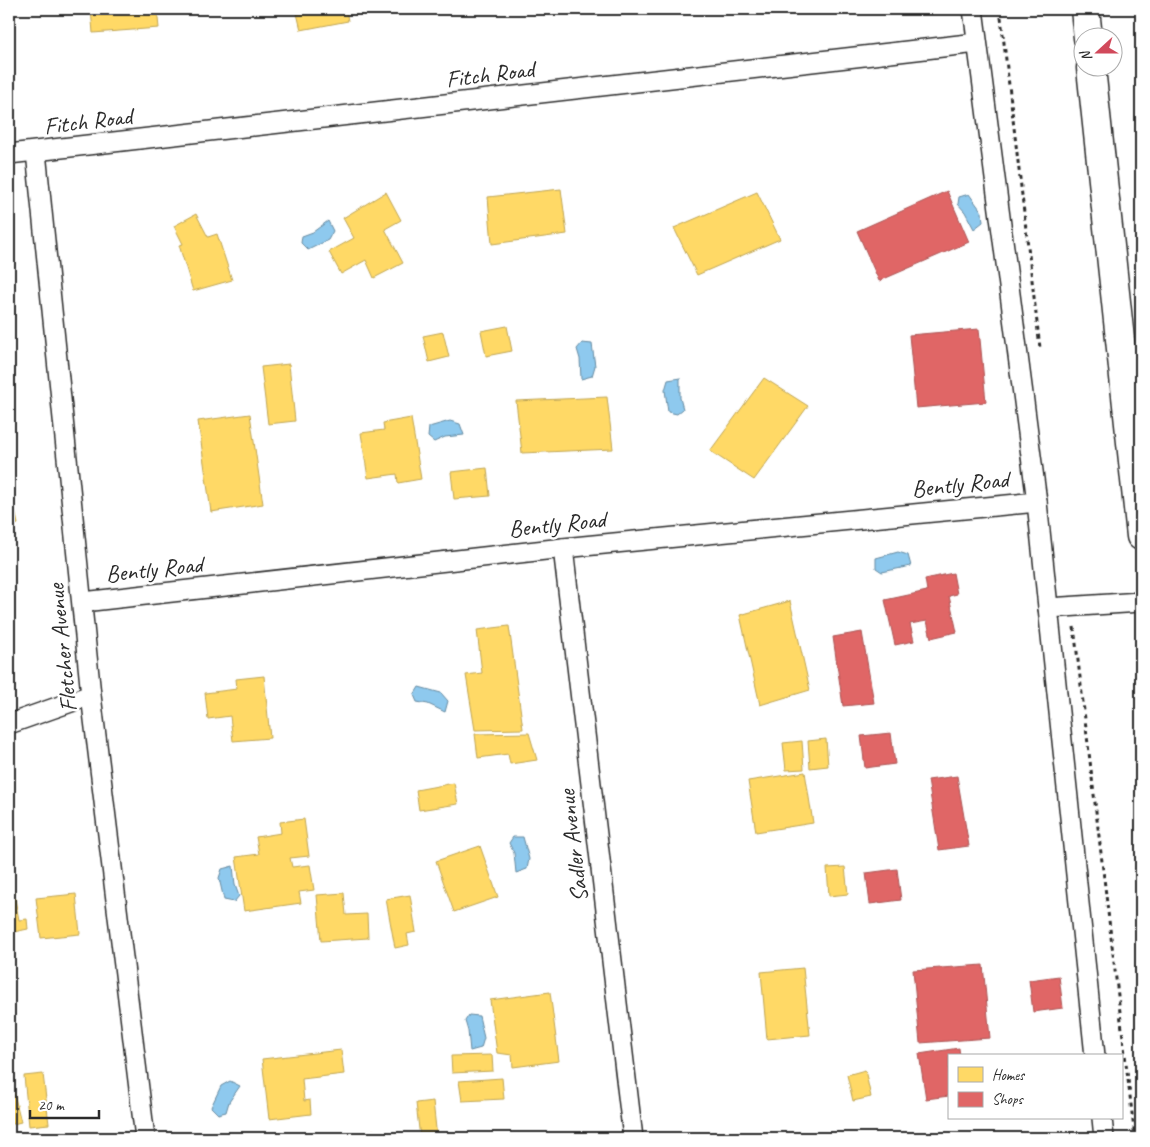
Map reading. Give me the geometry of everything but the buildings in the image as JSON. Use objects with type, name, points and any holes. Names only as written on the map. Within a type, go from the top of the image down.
[{"type":"highway","points":[[1085,9],[1087,28]]},
{"type":"highway","points":[[1092,78],[1141,536]]},
{"type":"street","points":[[972,9],[1037,502],[1095,1054]]},
{"type":"street","name":"Fitch Road","points":[[9,154],[977,43]]},
{"type":"street","name":"Fletcher Avenue","points":[[36,152],[91,694],[145,1138]]},
{"type":"street","name":"Bently Road","points":[[83,602],[563,548],[1037,502]]},
{"type":"street","name":"Sadler Avenue","points":[[563,548],[633,1138]]},
{"type":"street","points":[[1048,608],[1141,602]]},
{"type":"street","points":[[9,724],[91,694]]},
{"type":"street","points":[[1102,1120],[1104,1138]]},
{"type":"water","points":[[969,194],[982,212],[983,222],[974,229],[965,212],[958,204],[959,197]]},
{"type":"water","points":[[328,221],[333,231],[328,240],[308,250],[301,243],[302,236],[313,232]]},
{"type":"water","points":[[582,343],[592,344],[595,366],[592,376],[581,379],[580,359],[577,349]]},
{"type":"water","points":[[680,378],[680,398],[683,409],[677,414],[668,412],[665,390],[668,380]]},
{"type":"water","points":[[450,421],[460,424],[464,435],[445,437],[434,442],[428,437],[429,427]]},
{"type":"water","points":[[898,552],[908,555],[911,566],[882,572],[876,568],[876,558]]},
{"type":"water","points":[[419,687],[441,693],[448,701],[445,712],[428,704],[417,702],[414,695]]},
{"type":"water","points":[[513,837],[523,837],[529,859],[527,869],[516,873],[514,853],[509,843]]},
{"type":"water","points":[[233,866],[235,885],[239,896],[234,902],[224,900],[219,878],[222,869]]},
{"type":"water","points":[[469,1015],[479,1016],[484,1038],[481,1048],[470,1051],[465,1021]]},
{"type":"water","points":[[230,1081],[240,1086],[229,1102],[226,1112],[218,1114],[211,1107],[221,1086]]}]
